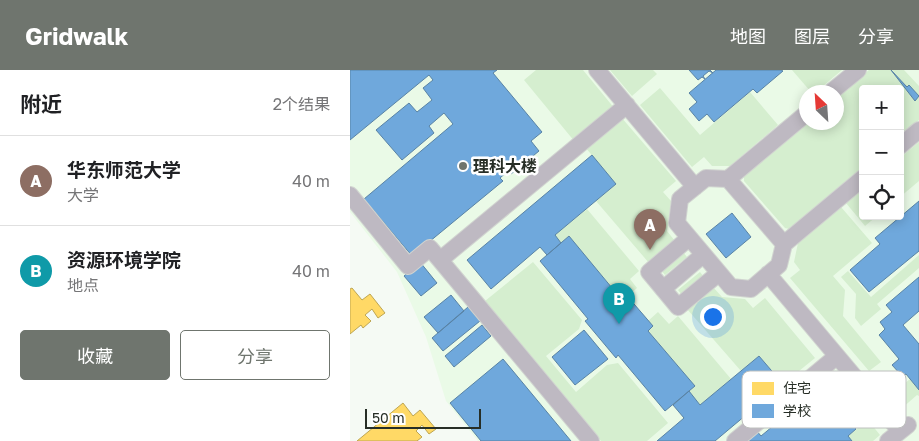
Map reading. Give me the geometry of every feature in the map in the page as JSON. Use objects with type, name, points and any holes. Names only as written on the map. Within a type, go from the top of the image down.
[{"type":"lane","points":[[598,70],[695,186]]},
{"type":"lane","points":[[840,85],[858,70]]},
{"type":"lane","points":[[440,260],[627,106]]},
{"type":"lane","points":[[799,119],[728,179],[706,178],[680,199],[677,223],[730,287],[751,289],[779,265],[784,244],[859,181]]},
{"type":"lane","points":[[904,143],[919,130]]},
{"type":"lane","points":[[728,179],[784,244]]},
{"type":"lane","points":[[350,195],[408,266],[430,248],[591,441]]},
{"type":"lane","points":[[689,238],[649,272],[678,307],[719,273]]},
{"type":"lane","points":[[663,288],[703,255]]},
{"type":"lane","points":[[768,274],[849,371]]},
{"type":"lane","points":[[819,371],[837,356]]},
{"type":"lane","points":[[735,441],[751,428]]},
{"type":"shaded area","points":[[350,70],[919,70],[919,441],[478,441],[446,401],[426,337],[397,272],[350,212]]},
{"type":"shaded area","points":[[536,70],[583,70],[615,109],[575,142],[524,80]]},
{"type":"shaded area","points":[[610,70],[653,70],[657,74],[632,96]]},
{"type":"shaded area","points":[[792,70],[842,70],[824,85],[805,85]]},
{"type":"shaded area","points":[[869,70],[904,70],[919,86],[919,120],[904,133],[904,85],[859,85],[859,170],[789,229],[785,228],[744,181],[744,175],[799,130],[844,130],[844,91]]},
{"type":"shaded area","points":[[660,88],[700,135],[750,92],[778,125],[730,166],[712,166],[704,157],[692,167],[640,105]]},
{"type":"shaded area","points":[[621,117],[676,181],[663,192],[671,201],[667,231],[675,241],[649,263],[596,201],[616,184],[585,147]]},
{"type":"shaded area","points":[[919,142],[919,181],[904,194],[904,175],[904,155]]},
{"type":"shaded area","points":[[859,192],[859,219],[846,203]]},
{"type":"shaded area","points":[[841,207],[872,243],[833,276],[845,290],[843,316],[881,362],[869,371],[790,278],[800,270],[794,262],[798,243]]},
{"type":"shaded area","points":[[587,209],[639,271],[630,279],[637,288],[628,296],[623,290],[617,294],[569,237],[561,243],[555,235]]},
{"type":"shaded area","points":[[860,220],[872,220],[865,226]]},
{"type":"shaded area","points":[[683,252],[687,257],[665,275],[661,270]]},
{"type":"shaded area","points":[[919,255],[919,268],[877,304],[881,309],[861,326],[855,318],[856,294],[841,277],[848,271],[871,297]]},
{"type":"shaded area","points":[[533,262],[582,320],[579,329],[546,356],[576,392],[607,365],[618,363],[668,423],[647,441],[601,441],[485,301]]},
{"type":"shaded area","points":[[700,272],[704,277],[682,295],[678,290]]},
{"type":"shaded area","points":[[713,287],[722,297],[745,299],[753,308],[765,298],[815,358],[799,371],[772,371],[759,356],[741,371],[687,309]]},
{"type":"shaded area","points":[[658,312],[669,324],[678,316],[731,379],[700,405],[689,391],[695,386],[648,331],[653,326],[648,321]]},
{"type":"shaded area","points":[[910,379],[919,390],[919,396],[917,395],[906,405],[906,382]]},
{"type":"shaded area","points":[[858,428],[874,428],[880,435],[873,441],[852,441],[848,436]]},
{"type":"building: 住宅","points":[[352,288],[362,300],[370,294],[385,313],[378,318],[372,309],[365,315],[371,321],[363,328],[361,325],[350,334],[350,289]]},
{"type":"building: 住宅","points":[[403,403],[413,416],[420,410],[436,429],[429,434],[422,425],[416,431],[422,437],[417,441],[357,441]]},
{"type":"building: 学校","name":"理科大楼","points":[[350,70],[497,70],[493,73],[542,132],[531,141],[539,151],[511,174],[508,171],[500,178],[503,181],[412,256],[364,199],[453,124],[444,113],[429,126],[434,133],[402,160],[376,130],[409,103],[417,112],[432,100],[423,88],[433,80],[429,75],[350,140]]},
{"type":"building: 学校","points":[[689,70],[710,70],[713,73],[709,71],[703,76],[705,79],[702,77],[698,80]]},
{"type":"building: 学校","points":[[716,70],[783,71],[757,93],[753,89],[714,122],[707,114],[699,121],[689,109],[697,102],[689,93]]},
{"type":"building: 学校","points":[[891,70],[907,87],[909,85],[919,96],[915,101],[904,85]]},
{"type":"building: 学校","points":[[592,155],[616,184],[555,235],[561,243],[547,255],[540,247],[491,289],[467,260]]},
{"type":"building: 学校","points":[[919,201],[919,251],[869,292],[850,270],[880,244],[875,238],[896,220],[904,220],[904,214]]},
{"type":"building: 学校","points":[[732,213],[751,237],[726,258],[706,234]]},
{"type":"building: 学校","points":[[569,236],[617,294],[622,290],[653,326],[648,331],[695,386],[665,411],[618,355],[616,358],[585,321],[588,319],[540,261]]},
{"type":"building: 学校","points":[[420,262],[437,283],[421,296],[404,276]]},
{"type":"building: 学校","points":[[919,277],[919,311],[903,325],[919,344],[919,390],[906,374],[906,371],[897,371],[892,365],[899,359],[879,335],[885,329],[880,322],[892,312],[886,305]]},
{"type":"building: 学校","points":[[451,295],[464,311],[438,333],[424,317]]},
{"type":"building: 学校","points":[[468,307],[480,321],[443,351],[432,338]]},
{"type":"building: 学校","points":[[482,325],[491,336],[454,367],[445,356]]},
{"type":"building: 学校","points":[[584,330],[608,359],[575,385],[552,357]]},
{"type":"building: 学校","points":[[759,356],[772,371],[742,371],[742,418],[715,441],[657,441],[684,418],[673,405],[689,391],[700,405]]},
{"type":"building: 学校","points":[[503,359],[571,441],[481,441],[450,403]]},
{"type":"building: 学校","points":[[771,428],[856,429],[848,436],[852,441],[742,441],[756,430],[761,436]]},
{"type":"place","name":"理科大楼","points":[[463,166]]},
{"type":"place","name":"华东师范大学","points":[[650,250]]},
{"type":"place","name":"资源环境学院","points":[[619,324]]}]
